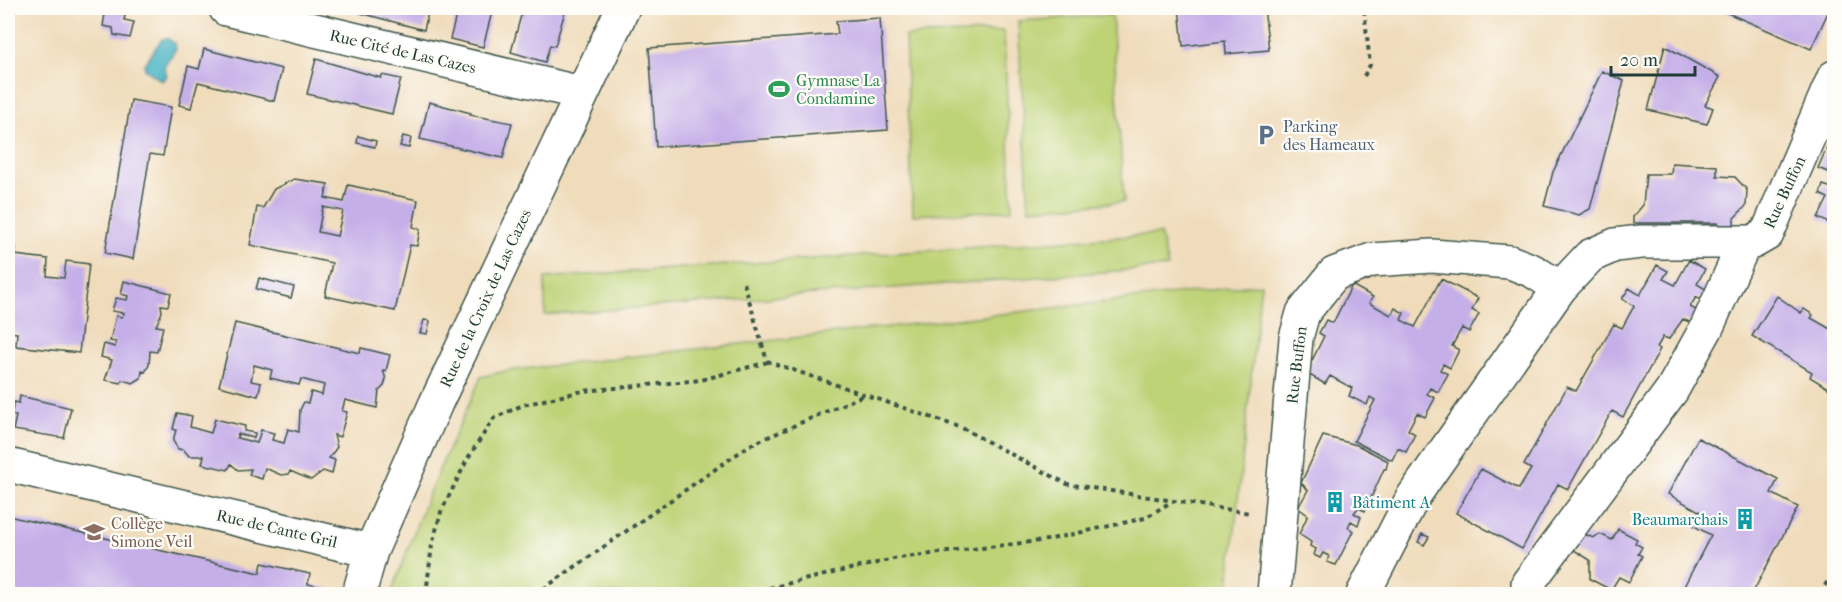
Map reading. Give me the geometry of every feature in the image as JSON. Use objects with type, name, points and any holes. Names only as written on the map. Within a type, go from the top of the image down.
[{"type":"street","name":"Rue de la Croix de Las Cazes","points":[[360,594],[371,551],[436,403],[623,8]]},
{"type":"street","name":"Rue Cité de Las Cazes","points":[[226,9],[581,93]]},
{"type":"street","name":"Rue Buffon","points":[[1363,594],[1413,497],[1560,288],[1590,256],[1615,245],[1641,242],[1753,242],[1767,234],[1834,77]]},
{"type":"street","points":[[1528,583],[1672,390],[1707,327],[1745,242]]},
{"type":"street","name":"Rue Buffon","points":[[1274,594],[1296,339],[1304,313],[1334,274],[1372,260],[1432,256],[1510,262],[1560,288]]},
{"type":"street","name":"Rue de Cante Gril","points":[[8,465],[371,551]]},
{"type":"path","points":[[1364,8],[1370,65],[1364,76]]},
{"type":"path","points":[[744,283],[769,362]]},
{"type":"path","points":[[426,594],[432,545],[441,512],[468,458],[494,418],[523,405],[584,391],[701,380],[769,362],[962,428],[1067,484],[1223,510]]},
{"type":"path","points":[[536,594],[750,445],[864,395]]},
{"type":"path","points":[[743,594],[898,558],[1047,540],[1145,518],[1172,501]]},
{"type":"path","points":[[1821,594],[1834,568]]},
{"type":"green space","points":[[1112,15],[1124,202],[1029,209],[1018,21]]},
{"type":"green space","points":[[1004,31],[1012,210],[913,215],[905,36]]},
{"type":"green space","points":[[1160,234],[1168,267],[545,315],[545,278]]},
{"type":"green space","points":[[1261,284],[1228,594],[391,594],[428,495],[481,377],[506,371]]},
{"type":"water","points":[[167,38],[175,44],[176,49],[164,67],[167,75],[162,81],[145,69],[144,64],[162,39]]},
{"type":"building","points":[[8,8],[15,8],[15,12],[8,13]]},
{"type":"building","points":[[106,8],[127,8],[124,20],[134,22],[130,38],[114,35],[113,28],[103,26]]},
{"type":"building","points":[[342,8],[429,8],[424,30]]},
{"type":"building","points":[[458,8],[493,8],[483,47],[450,39]]},
{"type":"building","points":[[523,8],[566,8],[555,46],[550,45],[545,62],[511,52]]},
{"type":"building","points":[[1179,8],[1264,8],[1269,50],[1226,54],[1225,41],[1183,46]]},
{"type":"building","points":[[1716,8],[1830,8],[1811,49]]},
{"type":"building","points":[[880,18],[888,130],[656,147],[649,48],[838,34],[836,21]]},
{"type":"building","points":[[1665,46],[1720,77],[1705,105],[1713,108],[1707,124],[1648,110]]},
{"type":"building","points":[[204,49],[282,69],[274,101],[198,82],[191,108],[179,105],[188,66],[199,69]]},
{"type":"building","points":[[316,59],[381,78],[382,75],[401,79],[392,114],[307,94]]},
{"type":"building","points":[[1602,71],[1624,81],[1590,209],[1579,215],[1544,206],[1553,172]]},
{"type":"building","points":[[131,100],[171,107],[163,156],[150,154],[133,259],[105,253]]},
{"type":"building","points":[[429,102],[471,113],[470,115],[512,123],[503,158],[420,139]]},
{"type":"building","points":[[1834,131],[1834,158],[1828,172],[1818,168]]},
{"type":"building","points":[[358,136],[376,141],[375,147],[357,143]]},
{"type":"building","points":[[403,136],[411,138],[409,148],[400,146]]},
{"type":"building","points":[[1672,163],[1717,166],[1717,176],[1735,177],[1747,190],[1746,206],[1734,218],[1734,226],[1718,226],[1718,223],[1633,223],[1633,217],[1643,205],[1646,174],[1671,174]]},
{"type":"building","points":[[294,179],[328,184],[325,198],[344,202],[348,185],[418,200],[413,227],[420,229],[417,246],[410,245],[395,311],[325,296],[332,263],[250,245],[257,207],[263,208],[274,189]],"holes":[[[323,207],[343,211],[337,236],[318,232]]]},
{"type":"building","points":[[1834,182],[1834,225],[1818,218],[1828,198],[1820,194],[1823,185],[1832,188]]},
{"type":"building","points":[[8,247],[16,248],[15,255],[48,259],[47,276],[64,278],[66,261],[89,264],[79,353],[16,346],[17,333],[8,332]]},
{"type":"building","points":[[1689,260],[1705,269],[1697,284],[1709,291],[1703,301],[1696,297],[1690,307],[1698,311],[1691,323],[1683,319],[1669,339],[1663,337],[1657,347],[1660,349],[1623,417],[1612,411],[1568,489],[1558,484],[1522,549],[1456,513],[1481,469],[1519,489],[1531,469],[1524,465],[1567,387],[1576,391],[1614,324],[1622,328],[1634,306],[1622,299],[1629,288],[1640,295],[1657,265],[1668,271],[1663,279],[1675,285]]},
{"type":"building","points":[[259,278],[294,287],[291,298],[256,289]]},
{"type":"building","points":[[1441,279],[1478,298],[1472,310],[1479,314],[1469,332],[1462,328],[1452,346],[1459,350],[1450,368],[1443,364],[1440,370],[1448,374],[1438,392],[1430,388],[1427,394],[1435,398],[1425,417],[1417,413],[1408,430],[1415,434],[1406,452],[1398,448],[1392,460],[1354,441],[1375,400],[1370,397],[1367,405],[1349,396],[1352,388],[1330,376],[1325,384],[1306,373],[1324,336],[1319,333],[1326,320],[1333,323],[1352,285],[1373,297],[1369,303],[1391,315],[1395,308],[1404,313],[1401,320],[1415,327]]},
{"type":"building","points":[[124,281],[171,293],[168,306],[161,305],[162,312],[156,326],[163,327],[157,352],[150,351],[149,365],[145,372],[142,371],[141,378],[133,383],[122,380],[121,383],[105,380],[112,360],[101,357],[104,344],[115,347],[116,342],[110,341],[116,316],[122,317],[124,313],[112,311],[116,298],[127,300],[128,296],[121,294]]},
{"type":"building","points":[[1777,296],[1801,313],[1804,309],[1813,315],[1811,318],[1834,331],[1832,340],[1834,342],[1834,392],[1810,377],[1812,372],[1752,336]]},
{"type":"building","points":[[424,320],[430,321],[427,334],[420,333]]},
{"type":"building","points":[[235,323],[360,353],[361,348],[390,355],[386,371],[383,370],[386,379],[379,391],[377,408],[345,400],[342,411],[347,412],[340,437],[334,435],[337,447],[329,458],[335,460],[332,474],[323,471],[311,480],[290,471],[289,474],[281,475],[265,468],[262,479],[249,475],[251,469],[238,470],[231,464],[228,470],[202,464],[204,456],[189,456],[184,450],[178,449],[173,441],[177,413],[192,416],[190,427],[211,433],[215,419],[245,426],[244,431],[255,433],[254,438],[238,434],[237,438],[257,443],[261,430],[274,433],[272,440],[284,443],[288,429],[299,432],[300,410],[304,402],[308,403],[311,392],[322,395],[324,385],[301,379],[299,385],[270,378],[272,370],[254,365],[251,381],[261,383],[258,396],[219,386]]},
{"type":"building","points":[[20,396],[71,408],[64,438],[13,430],[16,416],[11,415],[14,402],[19,403]]},
{"type":"building","name":"Bâtiment A","points":[[1323,436],[1357,445],[1388,461],[1365,511],[1358,508],[1354,513],[1361,517],[1358,525],[1351,521],[1348,527],[1353,531],[1336,565],[1327,562],[1329,556],[1323,553],[1320,558],[1314,555],[1316,549],[1310,546],[1311,542],[1299,534],[1308,515],[1298,508],[1308,490],[1301,483]]},
{"type":"building","name":"Beaumarchais","points":[[1698,438],[1778,479],[1771,493],[1798,507],[1752,594],[1680,594],[1711,535],[1694,526],[1701,512],[1668,494]]},
{"type":"building","name":"Collège Simone Veil","points":[[8,516],[260,573],[262,563],[310,574],[308,584],[331,589],[330,594],[8,594]]},
{"type":"building","points":[[1618,529],[1637,539],[1635,543],[1642,547],[1638,554],[1642,556],[1629,582],[1619,577],[1611,590],[1590,579],[1590,560],[1574,550],[1581,536],[1587,535],[1593,538],[1600,534],[1612,540]]},
{"type":"building","points":[[1422,534],[1429,537],[1424,545],[1418,542]]},
{"type":"place","name":"Gymnase La Condamine","points":[[779,89]]},
{"type":"place","name":"Parking des Hameaux","points":[[1266,135]]},
{"type":"place","name":"Bâtiment A","points":[[1335,502]]},
{"type":"place","name":"Beaumarchais","points":[[1745,519]]},
{"type":"place","name":"Collège Simone Veil","points":[[94,532]]}]
